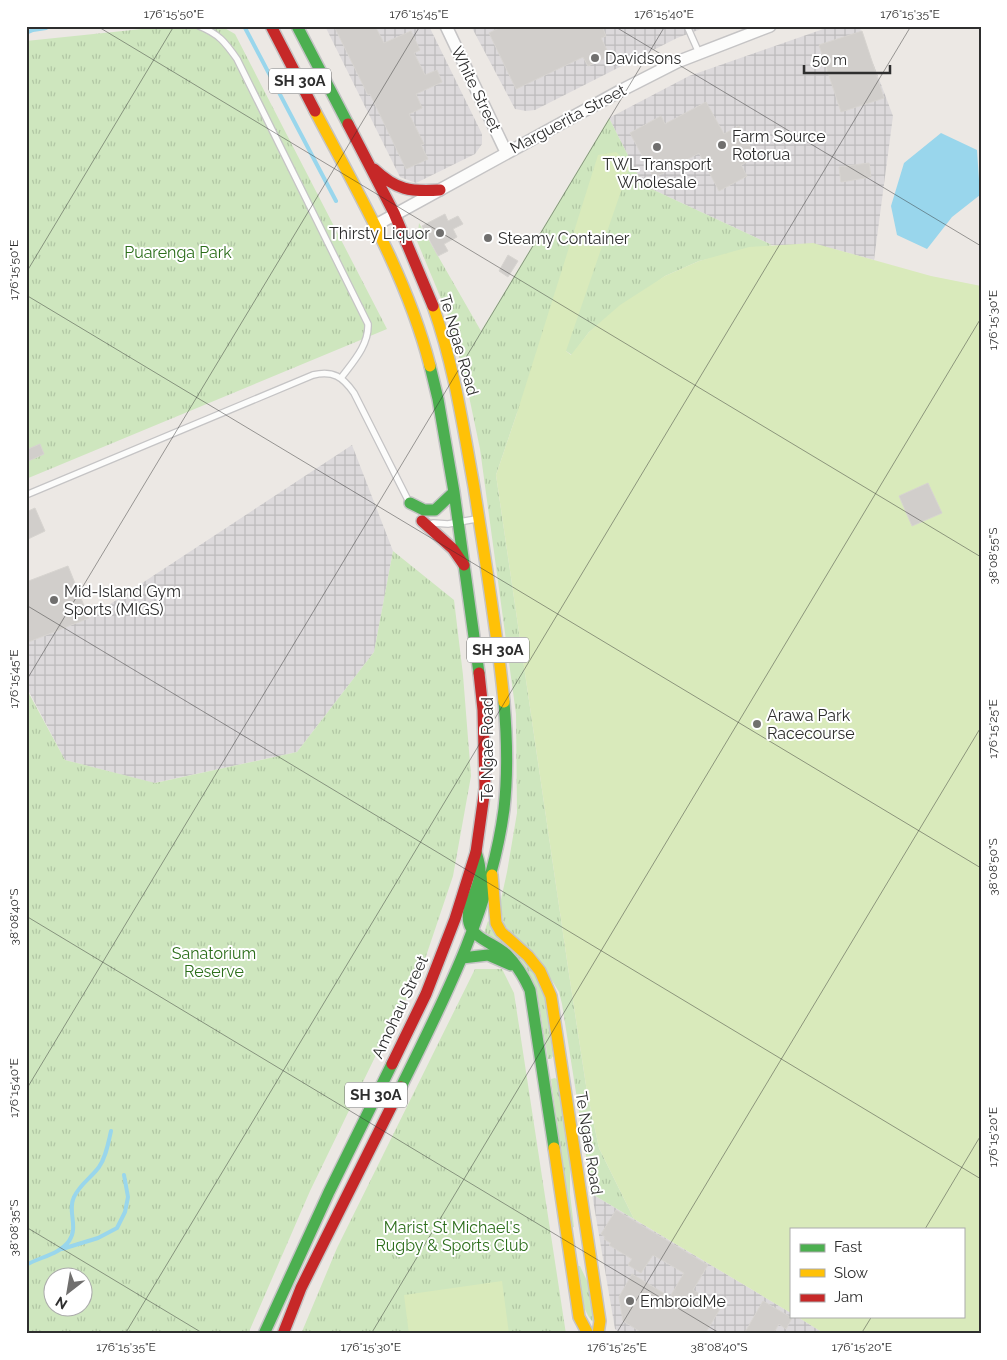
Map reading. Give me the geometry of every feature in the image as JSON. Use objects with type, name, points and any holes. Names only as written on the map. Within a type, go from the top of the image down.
[{"type":"main road","name":"Te Ngae Road","points":[[271,26],[358,193],[406,295],[423,339],[438,399],[459,522],[483,710],[485,757],[484,805],[476,852],[480,873],[469,912],[469,921],[473,932]]},
{"type":"main road","name":"Te Ngae Road","points":[[297,26],[394,215],[418,267],[451,363],[478,518],[506,711],[504,800],[492,876],[495,896],[494,910],[496,923],[501,932],[528,956],[540,972],[551,996],[600,1321],[598,1334]]},
{"type":"main road","points":[[367,162],[387,182],[403,190],[417,193],[440,190]]},
{"type":"main road","points":[[454,492],[435,510],[424,510],[416,514],[453,549],[465,565]]},
{"type":"main road","name":"Amohau Street","points":[[264,1334],[325,1201],[426,994],[455,918],[476,852]]},
{"type":"main road","name":"SH 30A","points":[[283,1334],[301,1288],[446,996],[473,932],[492,876]]},
{"type":"main road","points":[[473,932],[497,946],[509,956],[525,978],[530,990],[579,1317],[588,1334]]},
{"type":"main road","points":[[462,958],[488,955],[518,968]]},
{"type":"main road","points":[[542,1070],[562,1068]]},
{"type":"main road","points":[[566,1237],[586,1234]]},
{"type":"street","name":"White Street","points":[[446,26],[506,152]]},
{"type":"street","name":"Marguerita Street","points":[[374,226],[506,152],[677,62],[770,26]]},
{"type":"lane","points":[[199,26],[214,32],[237,59],[368,324],[368,332],[358,356],[341,378]]},
{"type":"lane","points":[[687,26],[699,53]]},
{"type":"lane","points":[[26,495],[314,375],[329,373],[341,378],[354,393],[416,514],[438,524],[478,518]]},
{"type":"shaded area","points":[[325,26],[429,26],[482,134],[482,144],[475,154],[416,183],[400,177]]},
{"type":"shaded area","points":[[471,26],[709,26],[677,38],[535,110],[526,111],[515,109]]},
{"type":"shaded area","points":[[832,26],[859,26],[893,116],[874,260],[834,249],[772,245],[643,185],[609,118],[689,76]]},
{"type":"shaded area","points":[[352,445],[393,551],[374,652],[297,752],[154,783],[65,760],[26,686],[26,643],[89,618]]},
{"type":"shaded area","points":[[592,1194],[790,1312],[790,1318],[799,1318],[825,1334],[623,1334],[615,1329]]},
{"type":"green space","name":"Puarenga Park","points":[[171,26],[221,26],[235,34],[387,329],[26,479],[26,41]]},
{"type":"green space","points":[[609,118],[643,185],[772,245],[699,261],[665,276],[589,332],[572,355],[566,351],[517,413],[496,475],[587,1092],[599,1148],[634,1219],[592,1194],[559,992],[536,955],[504,925],[500,904],[517,813],[516,714],[480,449],[465,377],[447,313],[417,241],[419,223],[481,331]]},
{"type":"green space","name":"Arawa Park Racecourse","points":[[616,152],[630,165],[566,351],[571,355],[589,332],[620,305],[665,276],[699,261],[749,247],[813,243],[931,276],[981,286],[981,1334],[825,1334],[799,1318],[964,1318],[964,1228],[790,1228],[790,1312],[634,1219],[599,1148],[587,1092],[496,475],[598,155]]},
{"type":"green space","name":"Sanatorium Reserve","points":[[393,551],[454,600],[463,675],[471,776],[453,876],[421,971],[376,1055],[310,1191],[248,1334],[26,1334],[26,688],[65,760],[155,783],[297,752],[374,652]]},
{"type":"green space","points":[[488,921],[524,954],[544,992],[553,1056],[551,1059],[548,1059],[537,992],[484,933]]},
{"type":"green space","name":"Marist St Michael's Rugby & Sports Club","points":[[475,969],[502,969],[514,993],[566,1334],[301,1334],[337,1248]]},
{"type":"green space","points":[[555,1078],[558,1080],[570,1163],[570,1194],[574,1227],[571,1228],[551,1079]]},
{"type":"green space","points":[[578,1266],[580,1266],[588,1283],[594,1323],[589,1318],[583,1304]]},
{"type":"green space","points":[[502,1281],[509,1334],[409,1334],[404,1295]]},
{"type":"water","points":[[941,133],[977,150],[980,195],[952,217],[927,249],[897,235],[891,206],[904,163]]},
{"type":"building","points":[[334,26],[375,26],[384,43],[411,31],[420,50],[414,53],[425,75],[437,70],[442,82],[416,94],[422,108],[409,114],[424,144],[421,145],[428,159],[406,169],[370,94],[368,95]]},
{"type":"building","points":[[503,26],[602,26],[606,36],[601,38],[610,56],[588,66],[583,57],[516,89],[489,33]]},
{"type":"building","points":[[862,31],[884,98],[841,112],[819,45]]},
{"type":"building","points":[[706,102],[724,134],[739,126],[756,157],[741,165],[747,176],[719,191],[699,153],[654,178],[630,133],[661,116],[665,124]]},
{"type":"building","points":[[869,163],[871,177],[841,182],[839,167]]},
{"type":"building","name":"Thirsty Liquor","points":[[445,214],[448,221],[458,216],[463,224],[453,229],[457,237],[444,244],[448,251],[438,256],[422,226]]},
{"type":"building","points":[[508,255],[518,261],[508,277],[499,271]]},
{"type":"building","points":[[40,444],[44,454],[26,462],[26,450]]},
{"type":"building","points":[[928,483],[942,513],[912,526],[899,496]]},
{"type":"building","points":[[35,508],[45,531],[26,540],[26,512]]},
{"type":"building","name":"Mid-Island Gym Sports (MIGS)","points":[[68,566],[89,618],[26,643],[26,582]]},
{"type":"building","points":[[616,1210],[708,1265],[693,1290],[721,1307],[705,1334],[644,1334],[623,1321],[619,1297],[632,1274],[670,1297],[684,1273],[653,1255],[641,1273],[628,1265],[632,1259],[609,1245],[611,1243],[604,1239],[605,1237],[601,1234]]},
{"type":"building","points":[[763,1301],[792,1318],[786,1329],[779,1324],[773,1334],[744,1334]]},
{"type":"waterway","points":[[244,26],[336,201]]},
{"type":"waterway","points":[[26,33],[46,28]]},
{"type":"waterway","points":[[26,1265],[55,1252],[69,1241],[73,1230],[72,1202],[79,1188],[96,1171],[101,1163],[111,1131]]},
{"type":"waterway","points":[[62,1249],[98,1238],[117,1228],[125,1212],[128,1197],[124,1175]]},
{"type":"traffic: fast","points":[[297,26],[348,124]]},
{"type":"traffic: fast","points":[[430,366],[438,399],[454,492],[479,673]]},
{"type":"traffic: fast","points":[[410,503],[424,510],[435,510],[454,492]]},
{"type":"traffic: fast","points":[[401,1087],[434,1020],[464,952],[489,882],[498,846],[504,809],[507,756],[504,702]]},
{"type":"traffic: fast","points":[[476,852],[480,866],[480,875],[470,905],[469,923],[475,933],[511,959],[530,990],[554,1148]]},
{"type":"traffic: fast","points":[[462,958],[488,955],[511,965]]},
{"type":"traffic: fast","points":[[264,1334],[329,1192],[392,1064]]},
{"type":"traffic: slow","points":[[315,111],[395,267],[420,333],[430,366]]},
{"type":"traffic: slow","points":[[433,306],[447,351],[466,441],[498,648],[504,702]]},
{"type":"traffic: slow","points":[[492,875],[496,923],[501,932],[528,956],[540,971],[551,996],[600,1321],[598,1334]]},
{"type":"traffic: slow","points":[[554,1148],[579,1317],[588,1334]]},
{"type":"traffic: jam","points":[[271,26],[315,111]]},
{"type":"traffic: jam","points":[[348,124],[394,213],[433,306]]},
{"type":"traffic: jam","points":[[374,169],[389,181],[404,188],[420,191],[440,190]]},
{"type":"traffic: jam","points":[[422,521],[453,549],[464,565]]},
{"type":"traffic: jam","points":[[392,1064],[426,994],[455,919],[476,852],[485,788],[483,710],[479,673]]},
{"type":"traffic: jam","points":[[283,1334],[301,1288],[401,1087]]},
{"type":"place","name":"Davidsons","points":[[595,58]]},
{"type":"place","name":"Farm Source Rotorua","points":[[722,145]]},
{"type":"place","name":"TWL Transport Wholesale","points":[[657,147]]},
{"type":"place","name":"Thirsty Liquor","points":[[440,233]]},
{"type":"place","name":"Steamy Container","points":[[488,238]]},
{"type":"place","name":"Mid-Island Gym Sports (MIGS)","points":[[54,600]]},
{"type":"place","name":"Arawa Park Racecourse","points":[[757,724]]},
{"type":"place","name":"EmbroidMe","points":[[630,1301]]}]
